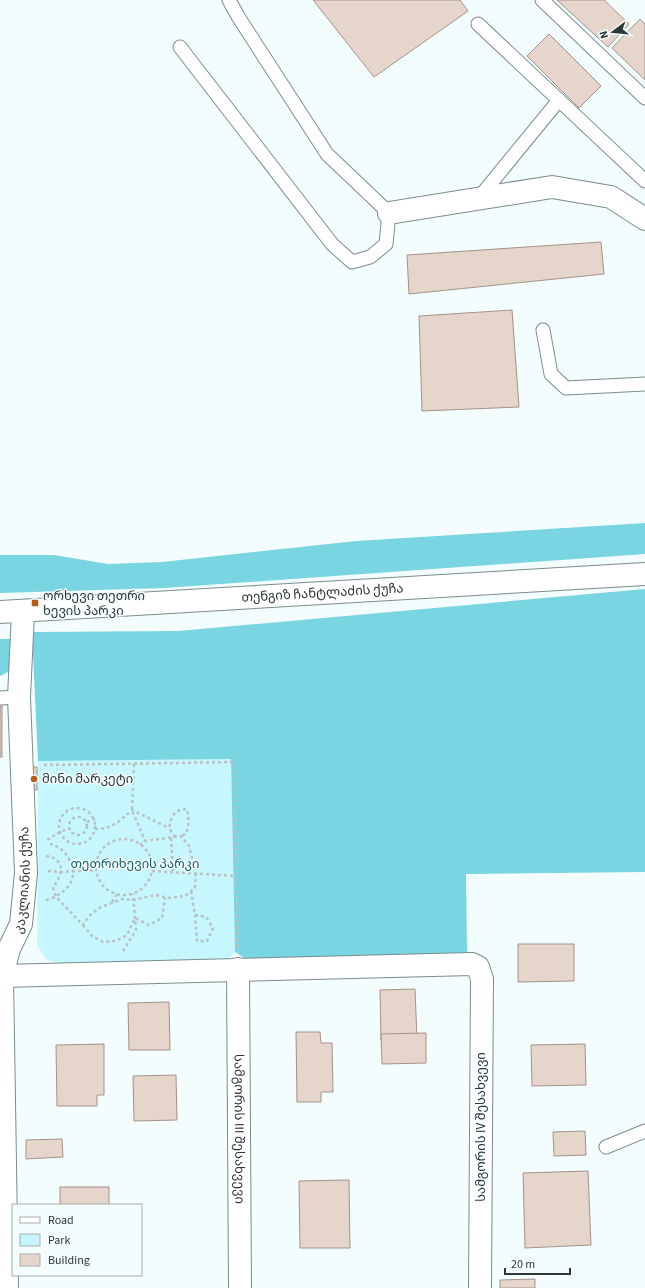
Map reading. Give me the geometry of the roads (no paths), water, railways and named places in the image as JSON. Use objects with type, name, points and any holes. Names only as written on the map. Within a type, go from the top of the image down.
[{"type":"street","points":[[389,213],[552,187],[612,197],[645,219]]},
{"type":"street","name":"თენგიზ ჩანტლაძის ქუჩა","points":[[0,612],[23,612],[645,574]]},
{"type":"street","name":"კაკლიანის ქუჩა","points":[[7,1288],[1,1002],[2,976],[9,949],[21,924],[33,861],[22,766],[9,697],[23,612]]},
{"type":"street","name":"სამგორის IV შესახვევი","points":[[238,970],[472,964],[478,967],[482,979],[480,1288]]},
{"type":"street","points":[[2,976],[238,970]]},
{"type":"street","name":"სამგორის III შესახვევი","points":[[238,970],[240,1288]]},
{"type":"lane","points":[[180,47],[332,244],[352,262],[370,257],[386,244],[389,213],[327,154],[239,18],[229,0]]},
{"type":"lane","points":[[542,0],[645,98]]},
{"type":"lane","points":[[478,24],[645,181]]},
{"type":"lane","points":[[478,199],[559,100]]},
{"type":"lane","points":[[543,330],[551,374],[566,388],[645,384]]},
{"type":"lane","points":[[606,1147],[645,1131]]},
{"type":"place","name":"ორხევი თეთრი ხევის პარკი","points":[[35,603]]},
{"type":"place","name":"მინი მარკეტი","points":[[34,779]]},
{"type":"park label","name":"თეთრიხევის პარკი","points":[[135,864]]}]
